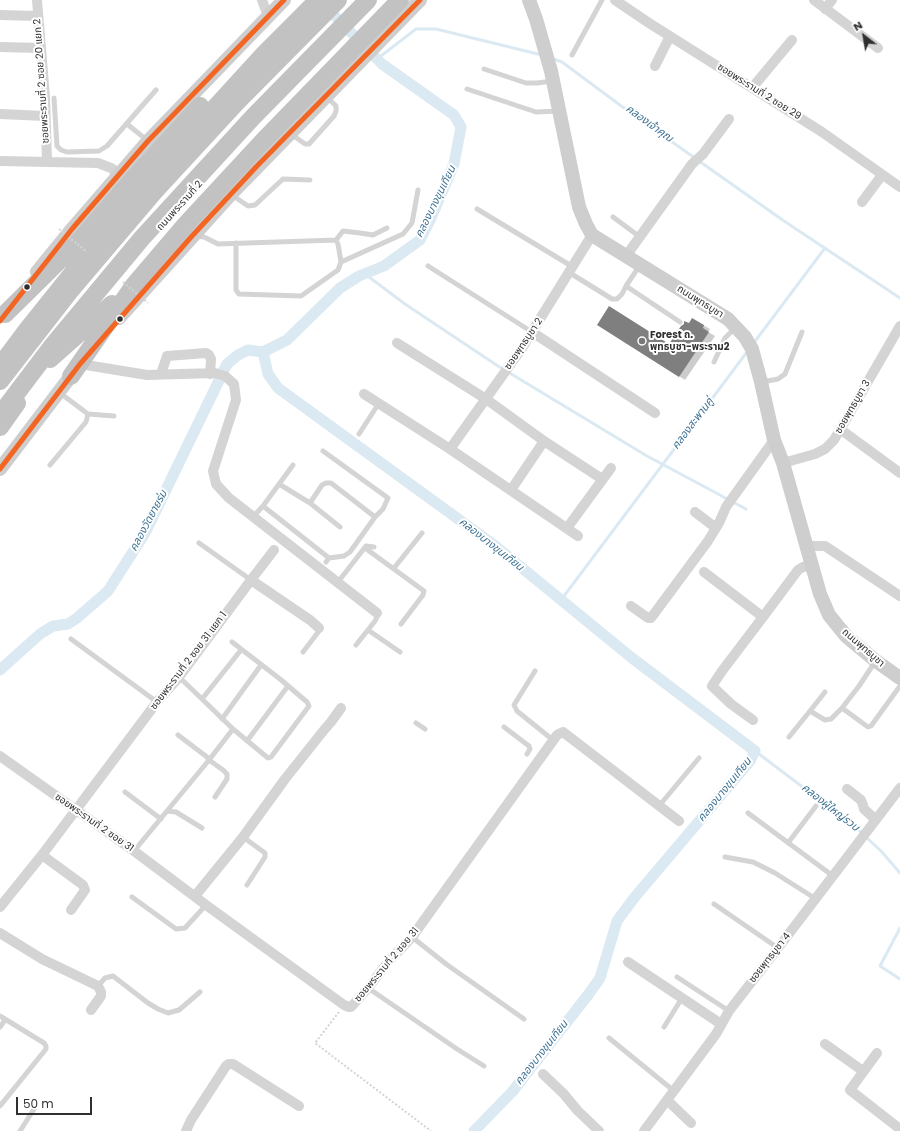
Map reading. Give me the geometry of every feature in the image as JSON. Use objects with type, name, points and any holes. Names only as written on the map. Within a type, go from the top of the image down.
[{"type":"highway","points":[[3,317],[82,238],[134,178],[192,115],[304,0]]},
{"type":"highway","points":[[0,366],[136,194],[264,54],[318,0]]},
{"type":"highway","points":[[0,381],[80,280],[149,197],[237,102],[338,0]]},
{"type":"highway","points":[[0,415],[66,328],[142,238],[253,117],[368,0]]},
{"type":"highway","name":"ถนนพระรามที่ 2","points":[[0,427],[27,388],[50,359],[112,282],[164,222],[377,0]]},
{"type":"highway","points":[[75,370],[134,285],[186,224],[241,164],[400,0]]},
{"type":"highway","points":[[27,330],[82,238]]},
{"type":"highway","points":[[50,359],[134,285]]},
{"type":"main road","points":[[0,469],[75,370],[192,236],[420,0]]},
{"type":"main road","points":[[529,0],[535,14],[552,76],[579,207],[592,235]]},
{"type":"main road","points":[[3,317],[67,235],[148,141],[276,8]]},
{"type":"main road","name":"ถนนพุทธบูชา","points":[[592,235],[728,319],[744,338],[761,382],[774,440],[783,463],[820,594],[829,615],[846,636],[876,661],[900,678]]},
{"type":"street","name":"ซอยพระรามที่ 2 ซอย 20 แยก 2","points":[[37,0],[45,97],[47,162]]},
{"type":"street","points":[[262,0],[276,8]]},
{"type":"street","name":"ซอยพระรามที่ 2 ซอย 29","points":[[616,0],[822,132],[900,187]]},
{"type":"street","points":[[814,0],[878,48]]},
{"type":"street","points":[[826,9],[832,0]]},
{"type":"street","points":[[0,15],[38,16]]},
{"type":"street","points":[[655,66],[670,36]]},
{"type":"street","points":[[752,88],[792,40]]},
{"type":"street","points":[[0,47],[41,48]]},
{"type":"street","points":[[0,114],[45,116]]},
{"type":"street","points":[[626,256],[692,164],[703,154],[729,119]]},
{"type":"street","points":[[0,161],[98,163],[111,168],[120,174]]},
{"type":"street","points":[[862,202],[882,174]]},
{"type":"street","name":"ซอยพุทธบูชา 2","points":[[450,449],[532,332],[572,270],[592,235]]},
{"type":"street","name":"ซอยพุทธบูชา 3","points":[[783,463],[815,454],[834,440],[900,326]]},
{"type":"street","points":[[532,332],[655,413]]},
{"type":"street","points":[[397,343],[486,399],[544,441],[602,479]]},
{"type":"street","points":[[161,374],[167,356],[206,353],[212,359],[212,374]]},
{"type":"street","points":[[75,370],[146,374],[212,374],[225,376],[234,384],[236,400],[213,472],[216,484],[229,498],[377,613]]},
{"type":"street","points":[[364,394],[450,449],[578,536]]},
{"type":"street","points":[[840,429],[900,473]]},
{"type":"street","points":[[631,606],[646,617],[650,618],[716,528],[726,507],[774,440]]},
{"type":"street","points":[[511,490],[544,441]]},
{"type":"street","points":[[567,528],[611,468]]},
{"type":"street","points":[[695,512],[716,528]]},
{"type":"street","points":[[806,546],[824,546],[900,596]]},
{"type":"street","name":"ซอยพระรามที่ 2 ซอย 31 แยก 1","points":[[0,907],[42,855],[158,702],[179,677],[274,550]]},
{"type":"street","points":[[753,720],[731,704],[712,686],[798,570],[812,565]]},
{"type":"street","points":[[704,572],[763,617]]},
{"type":"street","points":[[251,580],[310,620],[319,628]]},
{"type":"street","points":[[195,896],[243,837],[285,779],[341,708]]},
{"type":"street","points":[[553,740],[557,735],[563,732],[679,821]]},
{"type":"street","name":"ซอยพระรามที่ 2 ซอย 31","points":[[0,756],[134,851],[344,1005],[351,1006],[368,988],[389,961],[412,937],[553,740]]},
{"type":"street","points":[[847,789],[861,800],[864,809],[875,819]]},
{"type":"street","name":"ซอยพุทธบูชา 4","points":[[644,1131],[674,1091],[729,1011],[875,819],[900,789]]},
{"type":"street","points":[[42,855],[83,885],[85,890],[71,910]]},
{"type":"street","points":[[0,933],[42,958],[98,986],[101,996],[92,1010]]},
{"type":"street","points":[[628,962],[721,1024]]},
{"type":"street","points":[[825,1044],[863,1071]]},
{"type":"street","points":[[878,1053],[850,1090],[898,1124]]},
{"type":"street","points":[[186,1131],[226,1066],[229,1064],[234,1064],[299,1106]]},
{"type":"street","points":[[543,1074],[599,1131]]},
{"type":"street","points":[[667,1100],[691,1123]]},
{"type":"lane","points":[[572,55],[602,0]]},
{"type":"lane","points":[[484,69],[526,83],[537,84],[552,76]]},
{"type":"lane","points":[[467,89],[536,112],[560,111]]},
{"type":"lane","points":[[54,98],[57,146],[61,150],[67,152],[99,151],[107,146],[156,90]]},
{"type":"lane","points":[[290,133],[305,144],[309,144],[334,116],[336,111],[336,106],[326,96]]},
{"type":"lane","points":[[127,124],[148,141]]},
{"type":"lane","points":[[231,194],[248,206],[255,205],[283,179],[310,180]]},
{"type":"lane","points":[[341,262],[403,234],[412,223],[418,190]]},
{"type":"lane","points":[[477,209],[572,270],[612,299],[618,299],[641,264]]},
{"type":"lane","points":[[613,217],[640,237]]},
{"type":"lane","points":[[336,240],[342,231],[360,232],[373,235],[387,228]]},
{"type":"lane","points":[[192,236],[204,237],[218,244],[336,240]]},
{"type":"lane","points":[[236,243],[236,290],[239,294],[301,296],[338,270],[341,262],[336,240]]},
{"type":"lane","points":[[428,266],[532,332]]},
{"type":"lane","points":[[626,286],[680,322]]},
{"type":"lane","points":[[761,382],[778,379],[785,374],[802,332]]},
{"type":"lane","points":[[714,362],[725,338],[744,338]]},
{"type":"lane","points":[[58,392],[88,414],[114,416]]},
{"type":"lane","points":[[359,434],[379,403]]},
{"type":"lane","points":[[50,464],[86,422],[88,414]]},
{"type":"lane","points":[[263,506],[327,560],[344,556],[350,552],[383,509],[388,499],[323,451]]},
{"type":"lane","points":[[253,517],[263,506],[293,465]]},
{"type":"lane","points":[[310,503],[322,485],[331,483],[376,517]]},
{"type":"lane","points":[[278,484],[310,503],[340,527]]},
{"type":"lane","points":[[394,568],[422,533]]},
{"type":"lane","points":[[199,543],[251,580]]},
{"type":"lane","points":[[338,582],[367,546],[374,547]]},
{"type":"lane","points":[[365,548],[423,590],[424,593],[401,624]]},
{"type":"lane","points":[[356,645],[377,617],[377,613]]},
{"type":"lane","points":[[303,652],[319,631],[319,628]]},
{"type":"lane","points":[[368,630],[400,652]]},
{"type":"lane","points":[[71,639],[158,702]]},
{"type":"lane","points":[[179,677],[233,729],[268,758],[271,758],[309,706],[307,702],[288,686],[232,642]]},
{"type":"lane","points":[[202,699],[241,650]]},
{"type":"lane","points":[[810,711],[825,720],[831,719],[842,708],[876,661]]},
{"type":"lane","points":[[222,719],[261,665]]},
{"type":"lane","points":[[535,671],[514,705],[517,711],[553,740]]},
{"type":"lane","points":[[247,741],[288,686]]},
{"type":"lane","points":[[842,708],[868,727],[900,686]]},
{"type":"lane","points":[[789,737],[825,692]]},
{"type":"lane","points":[[416,723],[425,729]]},
{"type":"lane","points":[[504,727],[529,746],[530,749],[527,754]]},
{"type":"lane","points":[[134,851],[233,729]]},
{"type":"lane","points":[[178,735],[227,774],[227,779],[215,796]]},
{"type":"lane","points":[[659,806],[699,758]]},
{"type":"lane","points":[[125,792],[161,819]]},
{"type":"lane","points":[[788,843],[816,806]]},
{"type":"lane","points":[[167,810],[176,812],[202,828]]},
{"type":"lane","points":[[748,813],[833,876]]},
{"type":"lane","points":[[243,837],[265,853],[265,856],[247,885]]},
{"type":"lane","points":[[724,858],[753,862],[775,873],[816,898]]},
{"type":"lane","points":[[132,897],[176,929],[185,928],[206,905]]},
{"type":"lane","points":[[714,904],[778,948]]},
{"type":"lane","points":[[412,937],[446,964],[524,1019]]},
{"type":"lane","points":[[98,986],[105,978],[114,976],[148,1003],[168,1013],[179,1010],[200,992]]},
{"type":"lane","points":[[677,977],[729,1011]]},
{"type":"lane","points":[[368,988],[484,1066]]},
{"type":"lane","points":[[664,1027],[682,998]]},
{"type":"lane","points":[[0,1016],[44,1043],[46,1049],[0,1106]]},
{"type":"lane","points":[[0,1027],[5,1020]]},
{"type":"lane","points":[[609,1038],[674,1091]]},
{"type":"lane","points":[[20,1131],[34,1109]]},
{"type":"path","points":[[344,1005],[315,1043],[431,1131]]},
{"type":"building","name":"Forest ถ. พุทธบูชา-พระราม2","points":[[609,306],[669,344],[684,324],[684,321],[689,323],[692,318],[704,325],[703,328],[709,332],[679,377],[597,325]]},
{"type":"waterway","name":"คลองบางขุนเทียน","points":[[325,6],[382,64],[454,115],[461,127],[454,164],[420,240],[384,266],[359,276],[340,288],[287,340],[263,352],[268,374],[278,388],[494,545],[632,658],[755,751],[750,761],[634,898],[617,921],[600,978],[588,995],[512,1092],[474,1131]]},
{"type":"waterway","name":"คลองเจ้าคุณ","points":[[377,59],[416,29],[436,29],[542,55]]},
{"type":"waterway","name":"คลองเจ้าคุณ","points":[[551,58],[562,62],[624,108],[784,221],[900,298]]},
{"type":"waterway","name":"คลองสะพานคู่","points":[[753,344],[825,248]]},
{"type":"waterway","points":[[365,274],[405,304],[498,366],[647,456],[746,509]]},
{"type":"waterway","name":"คลองวัดยายร่ม","points":[[0,670],[40,634],[53,626],[68,624],[108,591],[145,533],[227,364],[238,355],[248,350],[263,352]]},
{"type":"waterway","name":"คลองสะพานคู่","points":[[561,600],[747,352]]},
{"type":"waterway","name":"คลองผู้ใหญ่รวบ","points":[[755,751],[853,825],[881,851],[900,873]]},
{"type":"waterway","name":"คลองผู้ใหญ่รวบ","points":[[900,928],[880,966],[900,979]]},
{"type":"transit line","points":[[0,321],[72,229],[148,141],[284,0]]},
{"type":"transit line","points":[[0,469],[80,364],[192,236],[256,167],[420,0]]},
{"type":"place","name":"Forest ถ. พุทธบูชา-พระราม2","points":[[642,341]]}]
